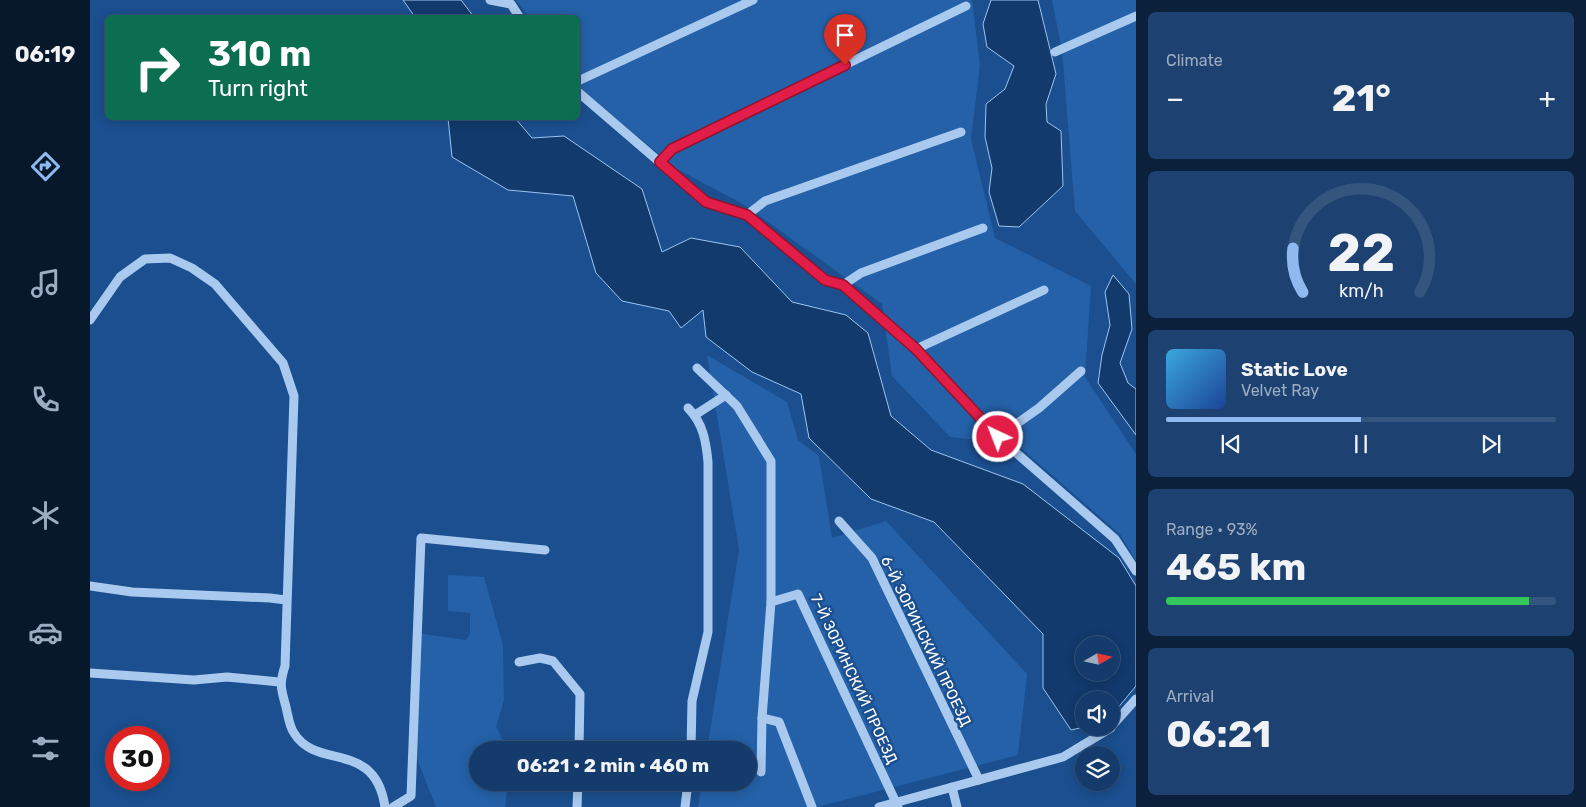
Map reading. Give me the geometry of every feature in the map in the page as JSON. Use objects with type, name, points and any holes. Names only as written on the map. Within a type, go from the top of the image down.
[{"type":"street","points":[[490,0],[513,2],[519,15]]},
{"type":"street","points":[[580,80],[753,0]]},
{"type":"street","points":[[660,162],[672,149],[966,6]]},
{"type":"street","points":[[1055,52],[1136,16]]},
{"type":"street","points":[[580,94],[706,202],[747,215],[825,280],[843,285],[916,349],[998,437],[1115,540],[1136,571]]},
{"type":"street","points":[[747,215],[765,201],[961,132]]},
{"type":"street","points":[[843,285],[861,273],[983,228]]},
{"type":"street","points":[[90,320],[120,277],[145,259],[170,258],[192,268],[214,284],[283,362],[294,396],[285,666],[279,682],[293,732],[305,745],[356,763],[374,774],[382,789],[385,807]]},
{"type":"street","points":[[916,349],[1044,290]]},
{"type":"street","points":[[697,368],[737,406],[771,461],[771,602],[762,718],[761,772]]},
{"type":"street","points":[[998,437],[1039,408],[1081,371]]},
{"type":"street","points":[[695,416],[726,395]]},
{"type":"street","points":[[688,408],[695,416],[705,436],[708,462],[708,632],[692,701],[691,741]]},
{"type":"street","name":"6-Й ЗОРИНСКИЙ ПРОЕЗД","points":[[839,521],[872,558],[978,780]]},
{"type":"street","points":[[393,807],[411,796],[421,538],[545,550]]},
{"type":"street","points":[[90,586],[132,592],[286,600]]},
{"type":"street","name":"7-Й ЗОРИНСКИЙ ПРОЕЗД","points":[[771,602],[798,594],[898,804]]},
{"type":"street","points":[[519,662],[540,658],[553,661],[580,694],[579,741]]},
{"type":"street","points":[[90,673],[194,680],[227,677],[279,682]]},
{"type":"street","points":[[1120,717],[1136,699]]},
{"type":"street","points":[[762,718],[779,722],[812,807]]},
{"type":"street","points":[[878,807],[898,804],[952,787],[1063,757],[1097,736]]},
{"type":"street","points":[[952,787],[958,807]]},
{"type":"street","points":[[577,807],[578,791]]},
{"type":"street","points":[[685,807],[687,791]]},
{"type":"shaded area","points":[[403,0],[461,0],[472,15],[414,15]]},
{"type":"shaded area","points":[[516,0],[972,0],[980,66],[971,139],[995,238],[1091,286],[1085,377],[1136,454],[1136,561],[1120,534],[1016,444],[950,437],[892,376],[882,304],[743,204],[677,169],[584,92],[580,87],[580,15],[527,15]]},
{"type":"shaded area","points":[[991,0],[1038,0],[1056,74],[1046,104],[1047,122],[1061,131],[1063,186],[1019,227],[999,226],[989,192],[992,168],[985,137],[986,104],[1005,89],[1014,66],[987,47],[983,24]]},
{"type":"shaded area","points":[[1052,0],[1136,0],[1136,284],[1075,211],[1062,51]]},
{"type":"shaded area","points":[[448,120],[517,120],[532,138],[564,136],[642,189],[662,252],[691,238],[740,247],[792,302],[846,315],[868,333],[891,416],[931,450],[1023,484],[1119,558],[1136,586],[1136,686],[1120,705],[1120,691],[1075,691],[1075,729],[1071,730],[1043,688],[1043,634],[934,522],[871,499],[809,438],[801,394],[752,372],[706,337],[703,310],[681,328],[669,311],[622,301],[596,273],[573,196],[508,190],[452,157]]},
{"type":"shaded area","points":[[1113,275],[1129,294],[1132,329],[1120,363],[1128,383],[1136,389],[1136,435],[1098,383],[1102,355],[1110,325],[1105,292]]},
{"type":"shaded area","points":[[707,355],[787,402],[798,440],[819,456],[832,538],[886,521],[1027,674],[1018,755],[817,807],[698,807],[701,791],[757,791],[757,741],[708,741],[739,550]]},
{"type":"shaded area","points":[[448,575],[484,577],[503,645],[504,700],[496,727],[503,741],[469,741],[469,791],[507,791],[505,807],[436,807],[413,749],[417,633],[466,640],[470,634],[470,613],[448,611]]},
{"type":"route","points":[[845,65],[672,149],[660,162],[706,202],[747,215],[825,280],[843,285],[916,349],[998,437]]}]
